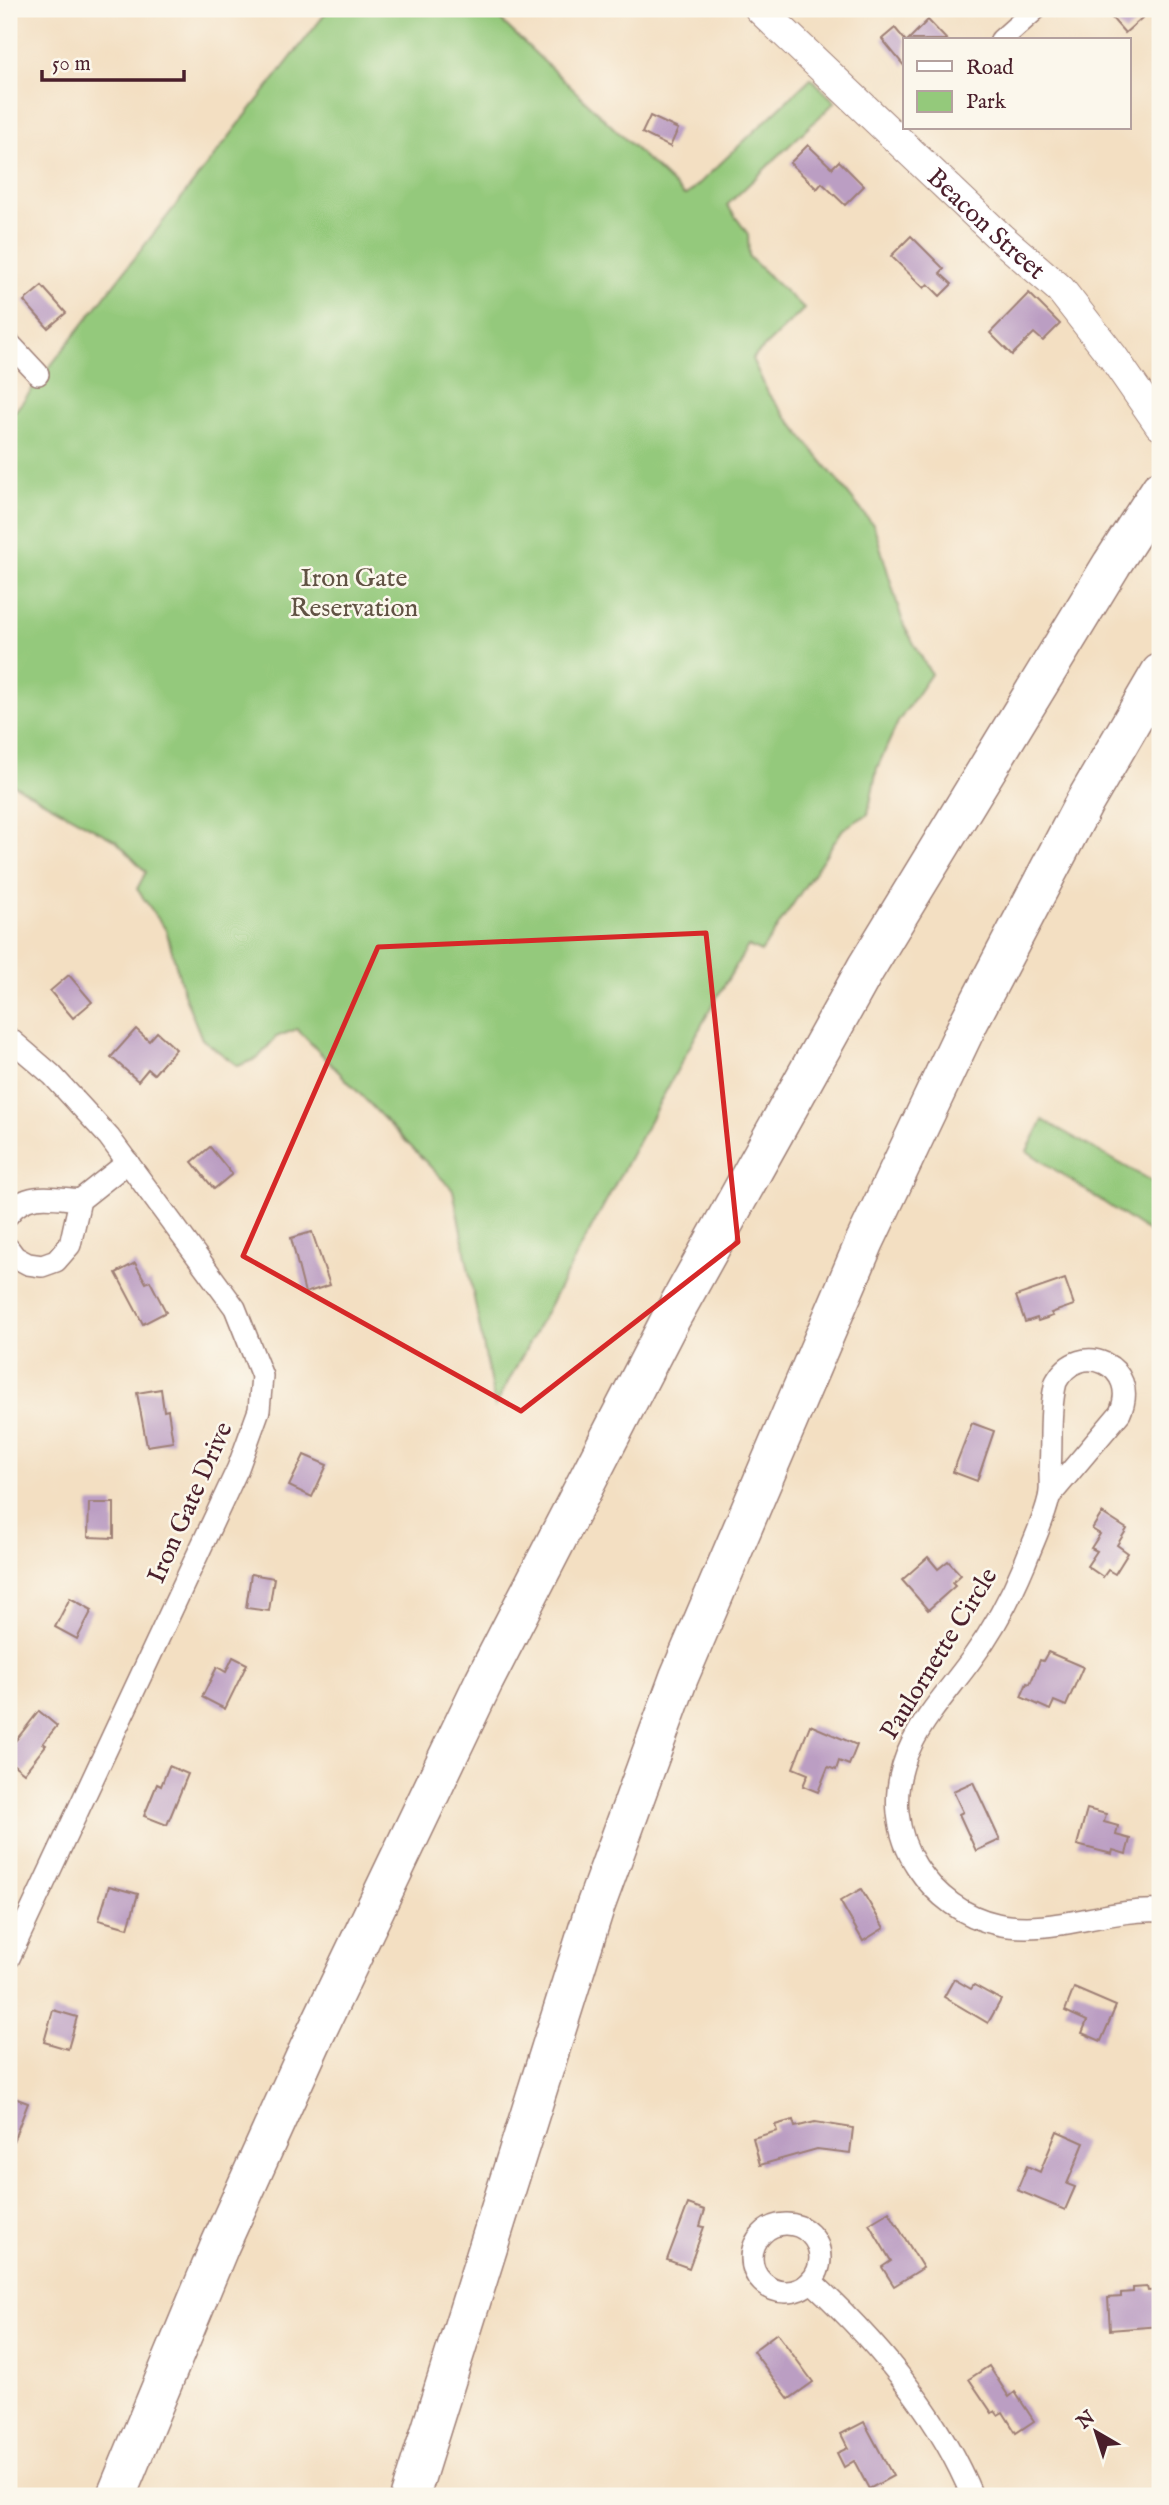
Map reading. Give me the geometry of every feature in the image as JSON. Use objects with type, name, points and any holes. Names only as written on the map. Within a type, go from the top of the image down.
[{"type":"highway","points":[[116,2496],[220,2245],[314,2036],[484,1681],[669,1322],[866,968],[1112,564],[1159,492]]},
{"type":"highway","points":[[410,2496],[594,1910],[680,1677],[864,1241],[969,1022],[1083,805],[1160,673]]},
{"type":"main road","name":"Beacon Street","points":[[760,9],[899,131],[1059,289],[1113,357],[1160,425]]},
{"type":"street","points":[[1003,38],[1036,9]]},
{"type":"street","points":[[9,342],[38,374]]},
{"type":"street","name":"Iron Gate Drive","points":[[9,1038],[52,1074],[128,1162],[235,1308],[262,1376],[259,1409],[238,1468],[9,1958]]},
{"type":"street","points":[[9,1249],[15,1257],[27,1264],[42,1266],[55,1261],[70,1245],[80,1200],[128,1162]]},
{"type":"street","points":[[9,1214],[27,1198],[80,1200]]},
{"type":"street","name":"Paulornette Circle","points":[[1049,1497],[1123,1406],[1124,1390],[1119,1376],[1101,1361],[1078,1361],[1065,1369],[1056,1382],[1049,1497],[1006,1605],[972,1659],[911,1741],[898,1781],[900,1823],[910,1853],[926,1880],[958,1908],[977,1918],[997,1924],[1039,1927],[1128,1912],[1160,1911]]},
{"type":"street","points":[[811,2281],[867,2336],[903,2381],[947,2445],[972,2496]]},
{"type":"highlighted area","points":[[706,933],[738,1242],[521,1411],[243,1256],[378,947]]},
{"type":"green space","name":"Iron Gate Reservation","points":[[329,9],[489,9],[684,195],[811,78],[835,102],[727,205],[748,234],[749,257],[804,309],[752,359],[769,395],[874,526],[904,626],[931,674],[898,722],[877,768],[868,814],[843,829],[761,952],[748,946],[713,1004],[495,1406],[453,1190],[297,1029],[276,1037],[258,1058],[238,1066],[202,1039],[185,997],[166,930],[137,889],[146,872],[116,841],[9,782],[9,419]]},
{"type":"green space","points":[[1043,1120],[1160,1186],[1160,1240],[1027,1151]]},
{"type":"building","points":[[1104,9],[1152,9],[1125,33]]},
{"type":"building","points":[[928,20],[945,38],[910,38]]},
{"type":"building","points":[[895,28],[903,38],[903,65],[882,39]]},
{"type":"building","points":[[650,116],[678,129],[670,147],[642,133]]},
{"type":"building","points":[[808,145],[832,168],[839,161],[864,186],[845,205],[822,183],[817,189],[790,163]]},
{"type":"building","points":[[911,236],[944,269],[940,273],[952,284],[940,296],[928,284],[924,288],[891,256]]},
{"type":"building","points":[[42,286],[66,313],[48,328],[24,301]]},
{"type":"building","points":[[1029,293],[1060,324],[1043,341],[1034,333],[1012,355],[990,333]]},
{"type":"building","points":[[69,975],[92,1002],[73,1018],[50,991]]},
{"type":"building","points":[[136,1029],[149,1041],[157,1032],[176,1049],[154,1074],[148,1069],[138,1081],[111,1057]]},
{"type":"building","points":[[210,1147],[232,1174],[214,1189],[192,1162]]},
{"type":"building","points":[[312,1232],[330,1285],[305,1293],[291,1238]]},
{"type":"building","points":[[135,1263],[146,1283],[150,1281],[166,1312],[143,1324],[116,1273]]},
{"type":"building","points":[[1065,1279],[1074,1305],[1051,1313],[1053,1316],[1025,1322],[1016,1296]]},
{"type":"building","points":[[161,1389],[164,1411],[168,1410],[173,1442],[147,1446],[137,1393]]},
{"type":"building","points":[[972,1423],[994,1431],[977,1481],[953,1472]]},
{"type":"building","points":[[304,1455],[327,1465],[312,1497],[289,1486]]},
{"type":"building","points":[[89,1503],[114,1503],[114,1538],[88,1537]]},
{"type":"building","points":[[1102,1513],[1127,1529],[1117,1545],[1128,1553],[1115,1574],[1108,1570],[1103,1577],[1087,1566],[1097,1551],[1091,1548],[1100,1534],[1092,1529]]},
{"type":"building","points":[[928,1557],[938,1569],[948,1561],[961,1575],[952,1583],[955,1586],[928,1610],[902,1580]]},
{"type":"building","points":[[251,1574],[274,1578],[269,1611],[246,1608]]},
{"type":"building","points":[[70,1598],[92,1610],[77,1639],[55,1627]]},
{"type":"building","points":[[1048,1652],[1083,1667],[1066,1706],[1054,1701],[1050,1710],[1021,1697],[1040,1660],[1043,1661]]},
{"type":"building","points":[[233,1657],[247,1664],[225,1709],[202,1697],[217,1667],[226,1672]]},
{"type":"building","points":[[39,1711],[57,1726],[24,1773],[9,1761],[9,1749]]},
{"type":"building","points":[[810,1725],[857,1745],[849,1765],[839,1761],[836,1770],[828,1767],[818,1792],[803,1786],[808,1774],[793,1768]]},
{"type":"building","points":[[169,1766],[188,1774],[167,1825],[144,1816],[157,1784],[161,1786]]},
{"type":"building","points":[[973,1782],[1000,1840],[976,1851],[959,1814],[963,1812],[953,1791]]},
{"type":"building","points":[[1087,1809],[1106,1814],[1104,1822],[1118,1826],[1116,1835],[1130,1839],[1126,1854],[1113,1850],[1112,1854],[1077,1845]]},
{"type":"building","points":[[109,1886],[138,1894],[128,1928],[99,1920]]},
{"type":"building","points":[[861,1889],[884,1928],[863,1941],[840,1901]]},
{"type":"building","points":[[954,1979],[971,1989],[974,1985],[1001,2000],[988,2023],[944,1997]]},
{"type":"building","points":[[1074,1988],[1116,2006],[1101,2041],[1082,2033],[1087,2021],[1065,2011]]},
{"type":"building","points":[[53,2010],[77,2017],[68,2049],[44,2042]]},
{"type":"building","points":[[9,2096],[28,2103],[10,2149],[9,2149]]},
{"type":"building","points":[[793,2120],[795,2127],[815,2122],[853,2128],[850,2153],[817,2149],[760,2165],[753,2138],[777,2131],[775,2125]]},
{"type":"building","points":[[1057,2131],[1084,2143],[1067,2184],[1075,2187],[1065,2210],[1017,2190],[1027,2166],[1040,2172]]},
{"type":"building","points":[[688,2204],[705,2210],[700,2226],[704,2227],[689,2268],[667,2260]]},
{"type":"building","points":[[889,2212],[923,2268],[894,2286],[882,2267],[891,2261],[869,2224]]},
{"type":"building","points":[[1147,2287],[1148,2291],[1160,2290],[1160,2326],[1110,2330],[1108,2298],[1121,2297],[1121,2293],[1133,2292],[1133,2288]]},
{"type":"building","points":[[777,2333],[813,2382],[789,2399],[753,2351]]},
{"type":"building","points":[[989,2366],[1009,2397],[1015,2392],[1034,2421],[1016,2433],[1003,2412],[998,2415],[995,2411],[992,2413],[969,2379]]},
{"type":"building","points":[[864,2422],[893,2476],[869,2489],[854,2461],[844,2467],[837,2453],[848,2448],[841,2434]]}]
